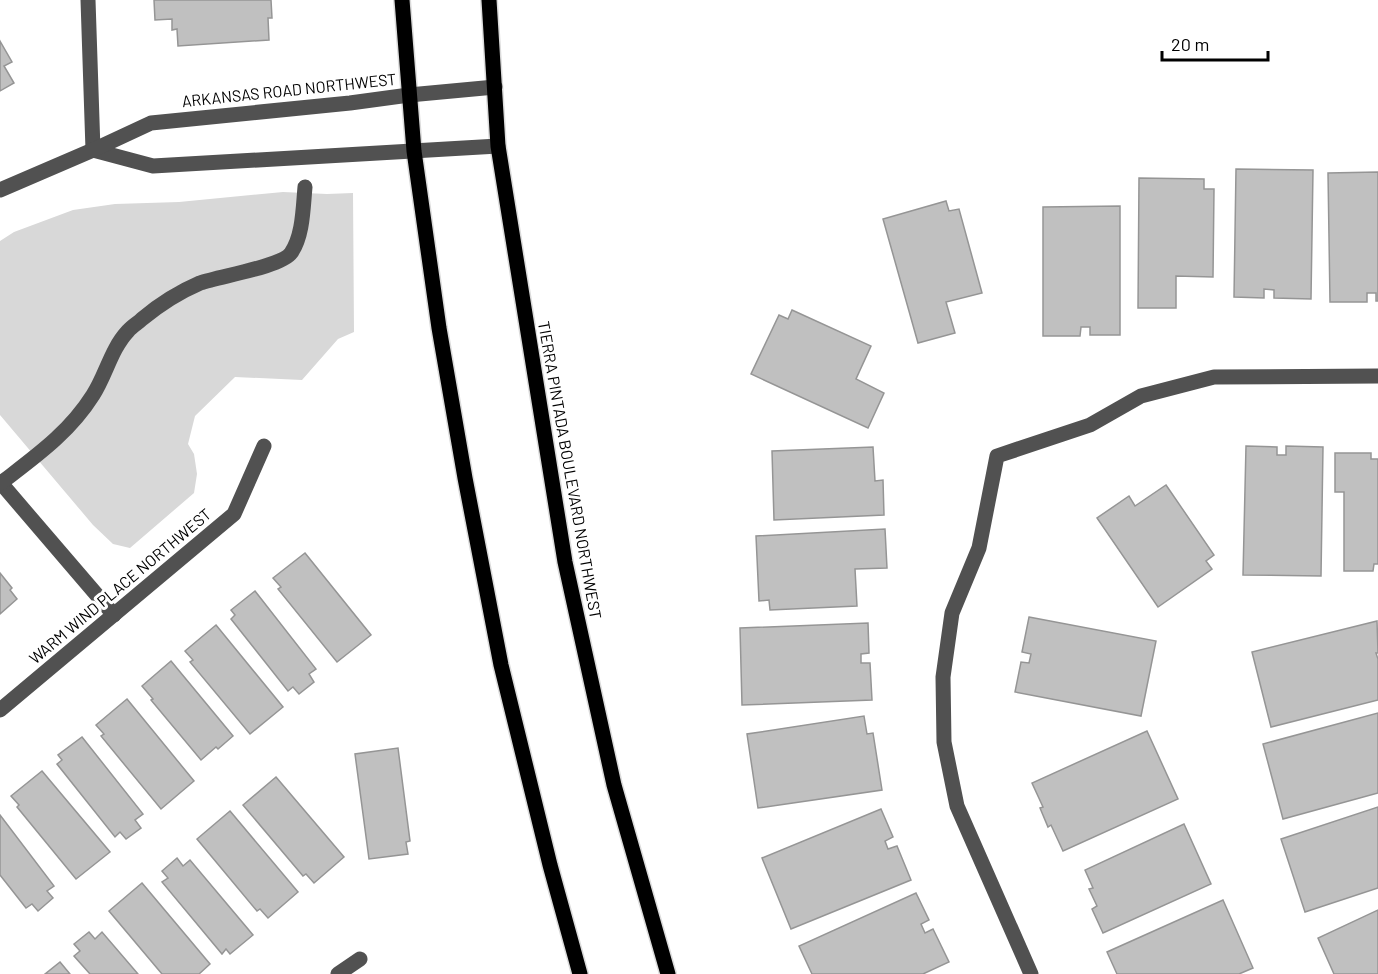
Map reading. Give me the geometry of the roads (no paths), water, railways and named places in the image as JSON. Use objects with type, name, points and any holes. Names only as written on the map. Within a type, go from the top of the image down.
[{"type":"main road","points":[[402,0],[414,151],[443,351],[465,478],[499,654],[550,865],[580,974]]},
{"type":"main road","name":"TIERRA PINTADA BOULEVARD NORTHWEST","points":[[489,0],[498,146],[565,562],[614,785],[668,974]]},
{"type":"street","points":[[88,0],[93,150],[153,166],[498,146]]},
{"type":"street","name":"ARKANSAS ROAD NORTHWEST","points":[[0,190],[151,123],[495,87]]},
{"type":"street","points":[[114,615],[0,483],[58,438],[79,417],[128,331],[151,312],[176,294],[201,283],[274,264],[289,256],[298,241],[305,187]]},
{"type":"street","points":[[1031,974],[957,806],[944,742],[943,677],[952,613],[979,548],[997,456],[1090,425],[1141,396],[1214,377],[1378,376]]},
{"type":"street","name":"WARM WIND PLACE NORTHWEST","points":[[0,710],[234,514],[264,446]]},
{"type":"street","points":[[338,974],[360,959]]}]
